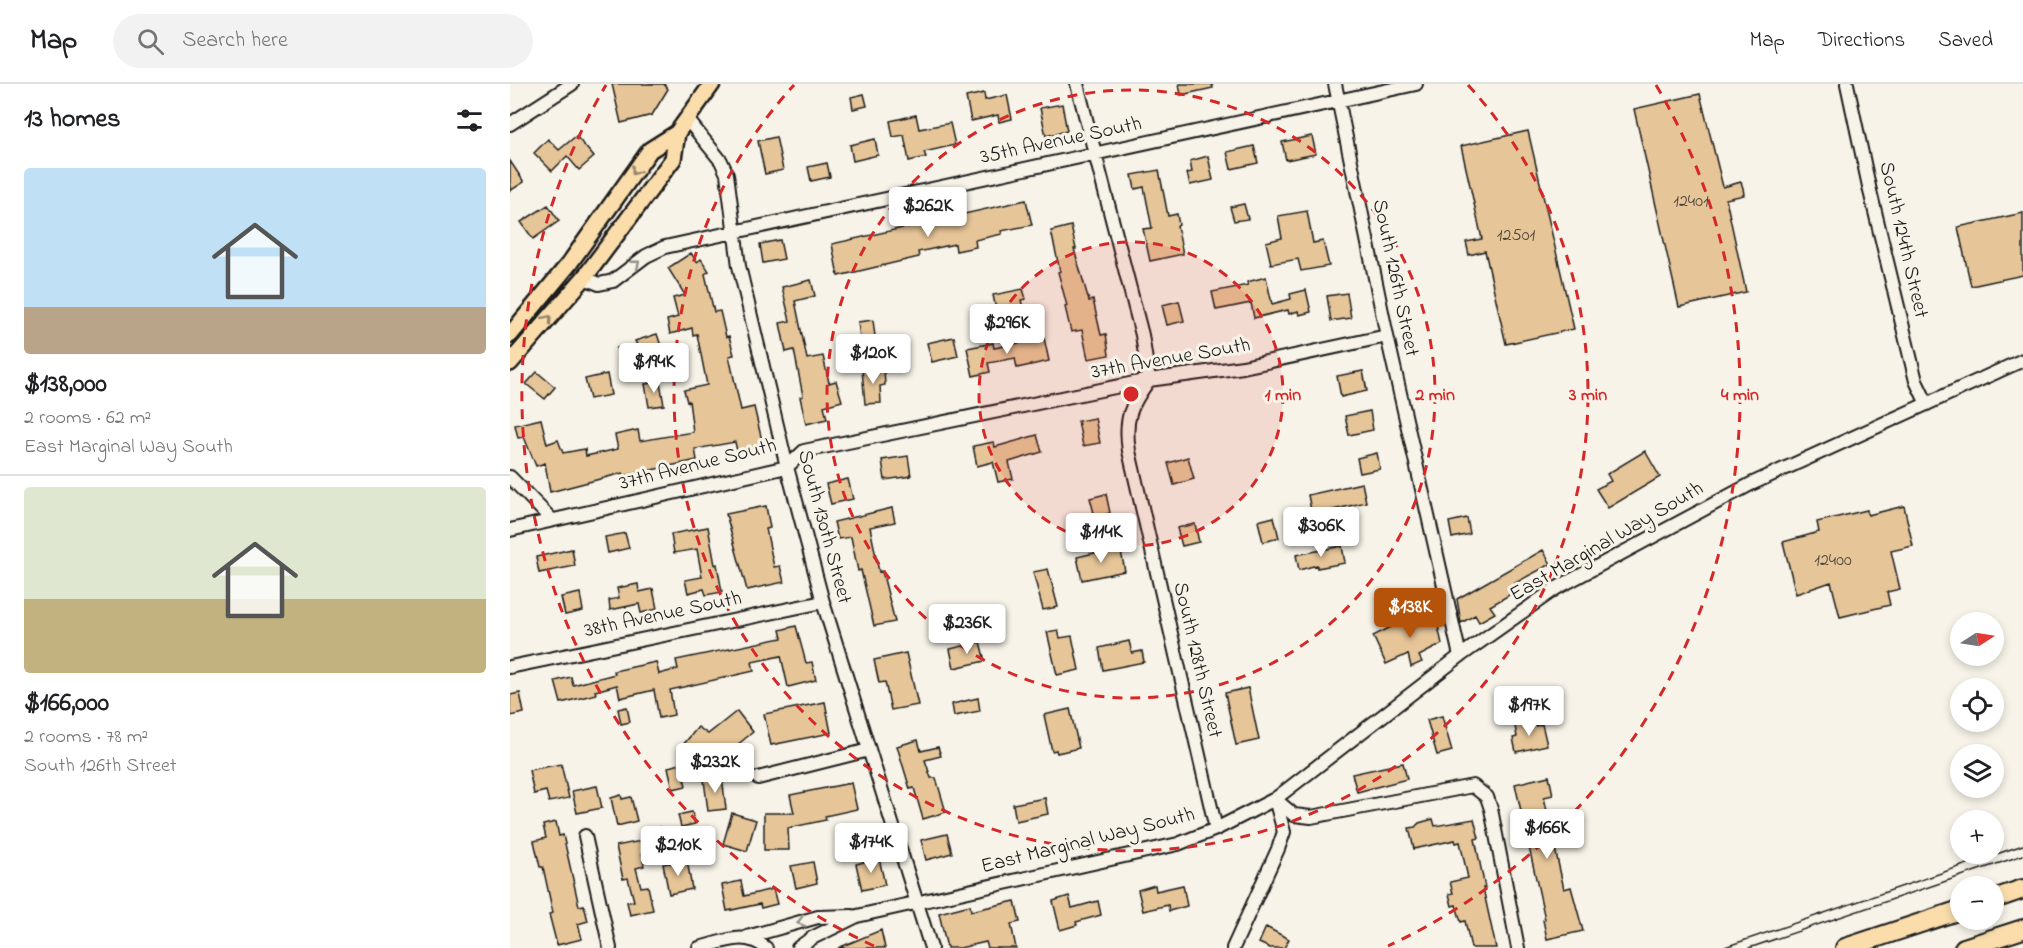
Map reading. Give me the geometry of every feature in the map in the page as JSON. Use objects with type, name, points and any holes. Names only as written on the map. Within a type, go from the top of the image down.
[{"type":"highway","points":[[2004,896],[2023,890]]},
{"type":"highway","points":[[1845,948],[1950,913]]},
{"type":"highway","points":[[1964,948],[2023,928]]},
{"type":"main road","points":[[510,335],[569,264],[650,150],[677,132],[712,84]]},
{"type":"main road","points":[[510,363],[584,278],[673,159],[677,132]]},
{"type":"street","points":[[510,124],[572,84]]},
{"type":"street","points":[[1077,84],[1142,335],[1149,380]]},
{"type":"street","name":"South 126th Street","points":[[1335,84],[1387,336],[1460,656]]},
{"type":"street","name":"35th Avenue South","points":[[584,278],[599,284],[613,281],[646,256],[665,247],[1416,84]]},
{"type":"street","name":"South 124th Street","points":[[1847,84],[1870,191],[1916,381],[1927,404]]},
{"type":"street","name":"South 130th Street","points":[[687,118],[721,160],[727,174],[739,266],[787,467],[823,602],[931,948]]},
{"type":"street","name":"37th Avenue South","points":[[510,530],[787,467],[804,451],[1149,380],[1243,367],[1387,336]]},
{"type":"street","name":"East Marginal Way South","points":[[798,948],[812,938],[857,916],[1178,844],[1216,829],[1275,799],[1460,656],[1555,589],[1751,483],[2023,360]]},
{"type":"street","name":"South 128th Street","points":[[1149,380],[1138,396],[1126,431],[1216,829]]},
{"type":"street","points":[[510,477],[552,520]]},
{"type":"street","name":"38th Avenue South","points":[[510,667],[823,602]]},
{"type":"street","points":[[758,778],[868,750]]},
{"type":"street","points":[[1275,799],[1294,815],[1311,817],[1473,786],[1487,798],[1491,809],[1518,948]]},
{"type":"street","points":[[1233,948],[1284,832],[1275,799]]},
{"type":"street","points":[[585,836],[610,948]]},
{"type":"street","points":[[699,948],[818,917],[857,916]]},
{"type":"street","points":[[747,937],[758,941],[766,948]]},
{"type":"building","points":[[612,84],[664,84],[668,89],[652,115],[621,123]]},
{"type":"building","points":[[1179,84],[1212,84],[1213,88],[1181,95]]},
{"type":"building","points":[[984,93],[985,100],[1007,95],[1012,119],[999,122],[998,115],[971,121],[966,97]]},
{"type":"building","points":[[864,94],[867,106],[853,109],[851,97]]},
{"type":"building","points":[[1700,94],[1723,187],[1741,182],[1743,188],[1744,195],[1726,199],[1746,292],[1679,307],[1634,109]]},
{"type":"building","points":[[1062,104],[1067,131],[1046,136],[1040,108]]},
{"type":"building","points":[[916,115],[919,129],[950,123],[955,145],[924,152],[926,157],[909,161],[904,135],[893,137],[890,121]]},
{"type":"building","points":[[1528,131],[1574,329],[1506,344],[1485,251],[1469,255],[1466,242],[1482,239],[1461,146]]},
{"type":"building","points":[[576,136],[594,157],[579,170],[567,156],[552,171],[534,153],[548,139],[559,150]]},
{"type":"building","points":[[1312,136],[1316,154],[1286,160],[1282,142]]},
{"type":"building","points":[[776,137],[783,170],[765,174],[758,141]]},
{"type":"building","points":[[875,139],[878,155],[853,161],[850,145]]},
{"type":"building","points":[[1254,146],[1258,163],[1231,169],[1227,152]]},
{"type":"building","points":[[1208,156],[1213,180],[1190,185],[1187,173],[1192,172],[1190,161]]},
{"type":"building","points":[[510,161],[524,182],[510,191]]},
{"type":"building","points":[[827,163],[830,177],[811,181],[808,167]]},
{"type":"building","points":[[1159,170],[1168,216],[1177,214],[1183,254],[1150,261],[1143,229],[1152,228],[1144,187],[1135,189],[1132,175]]},
{"type":"building","points":[[1026,200],[1032,225],[1001,231],[1002,234],[975,240],[976,247],[956,251],[955,244],[918,252],[919,257],[838,276],[832,244]]},
{"type":"building","points":[[1244,204],[1248,219],[1234,221],[1230,207]]},
{"type":"building","points":[[548,205],[559,221],[533,239],[521,222]]},
{"type":"building","points":[[1307,211],[1313,243],[1323,241],[1329,266],[1301,271],[1298,259],[1271,264],[1266,242],[1282,238],[1278,216]]},
{"type":"building","points":[[2023,213],[2023,275],[1971,286],[1958,227]]},
{"type":"building","points":[[1071,226],[1076,249],[1074,249],[1089,301],[1093,300],[1101,335],[1106,334],[1109,355],[1088,359],[1082,330],[1071,332],[1051,231]]},
{"type":"building","points":[[780,240],[784,259],[763,263],[760,244]]},
{"type":"building","points":[[691,253],[697,262],[701,259],[709,271],[705,274],[714,312],[720,311],[726,337],[729,336],[734,355],[729,356],[741,410],[754,407],[763,445],[737,451],[735,442],[695,449],[697,460],[624,476],[623,473],[550,492],[545,463],[536,466],[524,437],[518,438],[515,425],[541,419],[547,444],[558,440],[563,453],[585,449],[586,456],[618,449],[615,435],[638,430],[640,441],[693,432],[689,401],[687,402],[684,390],[707,385],[697,334],[693,335],[692,328],[670,334],[667,320],[678,317],[673,298],[685,295],[668,268]]},
{"type":"building","points":[[1266,277],[1272,304],[1291,299],[1290,294],[1306,290],[1311,312],[1299,315],[1298,311],[1289,314],[1288,310],[1254,318],[1251,303],[1216,310],[1212,292],[1248,285],[1247,282]]},
{"type":"building","points":[[811,280],[815,296],[795,301],[807,359],[823,356],[829,383],[836,381],[842,401],[824,406],[827,419],[806,424],[794,350],[786,352],[780,323],[790,321],[782,287]]},
{"type":"building","points":[[1023,289],[1026,299],[1021,300],[1023,308],[1010,310],[1011,316],[998,319],[993,295]]},
{"type":"building","points":[[1347,293],[1351,318],[1331,321],[1327,296]]},
{"type":"building","points":[[1179,301],[1184,321],[1167,325],[1162,305]]},
{"type":"building","points":[[873,320],[876,345],[861,346],[858,322]]},
{"type":"building","points":[[657,334],[662,349],[636,357],[638,377],[621,379],[617,348],[637,345],[635,341]]},
{"type":"building","points":[[954,337],[958,356],[932,362],[927,343]]},
{"type":"building","points":[[1044,338],[1049,361],[1017,368],[1015,358],[988,363],[990,372],[973,376],[967,348],[993,343],[994,348]]},
{"type":"building","points":[[879,368],[879,370],[884,370],[885,385],[880,386],[881,403],[865,404],[862,369]]},
{"type":"building","points":[[1363,371],[1367,391],[1341,397],[1337,376]]},
{"type":"building","points":[[537,372],[555,387],[545,399],[526,384]]},
{"type":"building","points":[[607,374],[611,395],[590,399],[585,379]]},
{"type":"building","points":[[660,382],[664,405],[649,407],[645,384]]},
{"type":"building","points":[[1370,411],[1373,430],[1349,435],[1345,416]]},
{"type":"building","points":[[1095,418],[1100,443],[1083,446],[1078,421]]},
{"type":"building","points":[[1037,435],[1042,452],[1009,462],[1013,479],[998,482],[993,462],[977,466],[973,446],[994,442],[995,447]]},
{"type":"building","points":[[1645,451],[1660,477],[1608,508],[1596,489],[1611,481],[1607,474]]},
{"type":"building","points":[[1377,453],[1380,469],[1360,473],[1357,458]]},
{"type":"building","points":[[908,456],[911,476],[885,480],[882,460]]},
{"type":"building","points":[[1188,457],[1194,479],[1174,485],[1168,463]]},
{"type":"building","points":[[848,479],[853,499],[831,504],[826,484]]},
{"type":"building","points":[[1362,483],[1366,502],[1312,515],[1308,495]]},
{"type":"building","points":[[1106,494],[1110,513],[1095,517],[1090,498]]},
{"type":"building","points":[[766,506],[770,528],[766,529],[774,567],[780,566],[784,582],[747,590],[726,514]]},
{"type":"building","points":[[1904,506],[1913,546],[1891,551],[1900,589],[1887,592],[1890,605],[1840,617],[1831,582],[1796,594],[1783,542],[1819,532],[1817,522],[1867,510],[1868,515]]},
{"type":"building","points":[[892,508],[895,522],[870,527],[879,572],[882,571],[895,622],[874,626],[851,537],[838,539],[834,522]]},
{"type":"building","points":[[1274,517],[1279,538],[1263,542],[1258,521]]},
{"type":"building","points":[[1467,518],[1470,534],[1452,538],[1449,522]]},
{"type":"building","points":[[1195,524],[1199,542],[1182,546],[1177,528]]},
{"type":"building","points":[[708,527],[722,592],[706,595],[704,589],[688,593],[685,580],[702,577],[697,549],[674,553],[671,534]]},
{"type":"building","points":[[625,533],[629,548],[608,553],[605,537]]},
{"type":"building","points":[[1342,546],[1345,563],[1317,568],[1317,565],[1299,570],[1296,555]]},
{"type":"building","points":[[1120,547],[1125,571],[1082,580],[1077,557]]},
{"type":"building","points":[[572,549],[575,566],[539,573],[536,557]]},
{"type":"building","points":[[1543,550],[1551,564],[1515,583],[1518,590],[1490,606],[1495,613],[1479,622],[1475,615],[1461,623],[1457,599]]},
{"type":"building","points":[[1048,569],[1058,607],[1043,610],[1033,572]]},
{"type":"building","points":[[638,584],[639,592],[653,589],[657,609],[641,613],[639,604],[610,610],[609,600],[619,598],[617,588]]},
{"type":"building","points":[[580,593],[583,611],[565,615],[561,597]]},
{"type":"building","points":[[1435,612],[1442,644],[1419,656],[1422,662],[1411,667],[1408,654],[1386,664],[1373,636],[1401,622],[1400,619]]},
{"type":"building","points":[[796,626],[806,663],[812,662],[816,680],[788,687],[781,656],[752,662],[754,671],[670,690],[674,715],[659,718],[654,690],[620,698],[617,685],[595,691],[596,694],[561,703],[555,681],[571,677],[573,685],[615,674],[614,671],[656,662],[659,674],[678,669],[676,660],[782,638],[780,630]]},
{"type":"building","points":[[1058,630],[1060,638],[1072,636],[1079,670],[1057,675],[1047,632]]},
{"type":"building","points":[[1129,641],[1132,653],[1142,651],[1144,662],[1103,670],[1099,648]]},
{"type":"building","points":[[980,642],[985,661],[954,668],[950,649]]},
{"type":"building","points":[[906,653],[918,705],[891,710],[885,682],[879,683],[874,660]]},
{"type":"building","points":[[1248,688],[1259,740],[1236,745],[1225,693]]},
{"type":"building","points":[[520,693],[524,713],[510,716],[510,695]]},
{"type":"building","points":[[978,698],[980,711],[954,716],[952,704]]},
{"type":"building","points":[[825,702],[831,733],[771,745],[764,714]]},
{"type":"building","points":[[627,707],[630,722],[621,724],[618,709]]},
{"type":"building","points":[[1070,709],[1079,748],[1057,753],[1056,750],[1052,751],[1044,715]]},
{"type":"building","points":[[737,711],[753,732],[730,751],[714,770],[683,745],[698,727],[708,734]]},
{"type":"building","points":[[1442,716],[1452,751],[1437,755],[1427,720]]},
{"type":"building","points":[[1534,722],[1536,726],[1542,724],[1547,745],[1516,752],[1513,738],[1517,737],[1515,726]]},
{"type":"building","points":[[918,740],[921,751],[938,747],[941,756],[925,760],[931,778],[936,778],[946,812],[923,819],[914,788],[910,789],[897,746]]},
{"type":"building","points":[[1403,763],[1407,779],[1357,792],[1352,774]]},
{"type":"building","points":[[561,764],[569,798],[549,802],[546,791],[534,794],[529,770]]},
{"type":"building","points":[[681,764],[686,786],[673,789],[668,767]]},
{"type":"building","points":[[1549,776],[1553,795],[1544,797],[1556,853],[1564,889],[1571,887],[1583,931],[1547,939],[1543,920],[1545,919],[1515,784]]},
{"type":"building","points":[[722,777],[726,809],[708,811],[704,780]]},
{"type":"building","points":[[851,783],[857,809],[825,816],[826,820],[788,828],[789,850],[764,850],[764,813],[794,813],[790,795]]},
{"type":"building","points":[[597,786],[602,808],[577,813],[572,791]]},
{"type":"building","points":[[621,795],[622,799],[631,797],[637,821],[617,826],[611,798]]},
{"type":"building","points":[[1045,798],[1048,814],[1016,821],[1013,804]]},
{"type":"building","points":[[692,812],[695,824],[681,827],[678,815]]},
{"type":"building","points":[[732,813],[756,820],[747,851],[723,844]]},
{"type":"building","points":[[1433,819],[1435,826],[1474,819],[1479,838],[1475,839],[1485,888],[1483,888],[1496,948],[1471,948],[1465,921],[1461,922],[1456,905],[1452,906],[1449,894],[1453,893],[1450,882],[1468,878],[1460,842],[1456,843],[1455,840],[1414,849],[1409,828]]},
{"type":"building","points":[[556,822],[559,836],[563,835],[579,906],[584,905],[588,921],[578,924],[582,939],[557,945],[549,914],[553,913],[543,867],[540,867],[534,841],[546,838],[543,825]]},
{"type":"building","points":[[661,827],[665,849],[642,853],[644,866],[636,868],[641,887],[648,886],[653,910],[630,915],[627,902],[634,901],[628,878],[623,879],[616,846],[646,840],[644,830]]},
{"type":"building","points":[[947,834],[952,853],[926,860],[921,840]]},
{"type":"building","points":[[879,858],[885,885],[862,890],[856,864]]},
{"type":"building","points":[[687,860],[692,889],[669,894],[663,864]]},
{"type":"building","points":[[813,862],[817,883],[796,888],[791,866]]},
{"type":"building","points":[[741,881],[744,896],[773,889],[777,904],[761,908],[760,904],[727,911],[722,885]]},
{"type":"building","points":[[1155,885],[1156,891],[1183,885],[1187,906],[1169,911],[1168,905],[1143,911],[1138,890]]},
{"type":"building","points":[[1069,896],[1072,908],[1098,901],[1101,915],[1076,922],[1077,925],[1060,930],[1053,901]]},
{"type":"building","points":[[1015,901],[1020,922],[1011,924],[1016,948],[988,948],[986,942],[960,948],[947,948],[939,913],[970,905],[971,911]]},
{"type":"building","points":[[1266,927],[1289,939],[1284,948],[1270,948],[1259,943]]},
{"type":"building","points":[[881,930],[885,948],[838,948]]},
{"type":"tram line","points":[[1722,948],[2023,845]]},
{"type":"tram line","points":[[1749,948],[2023,855]]}]
